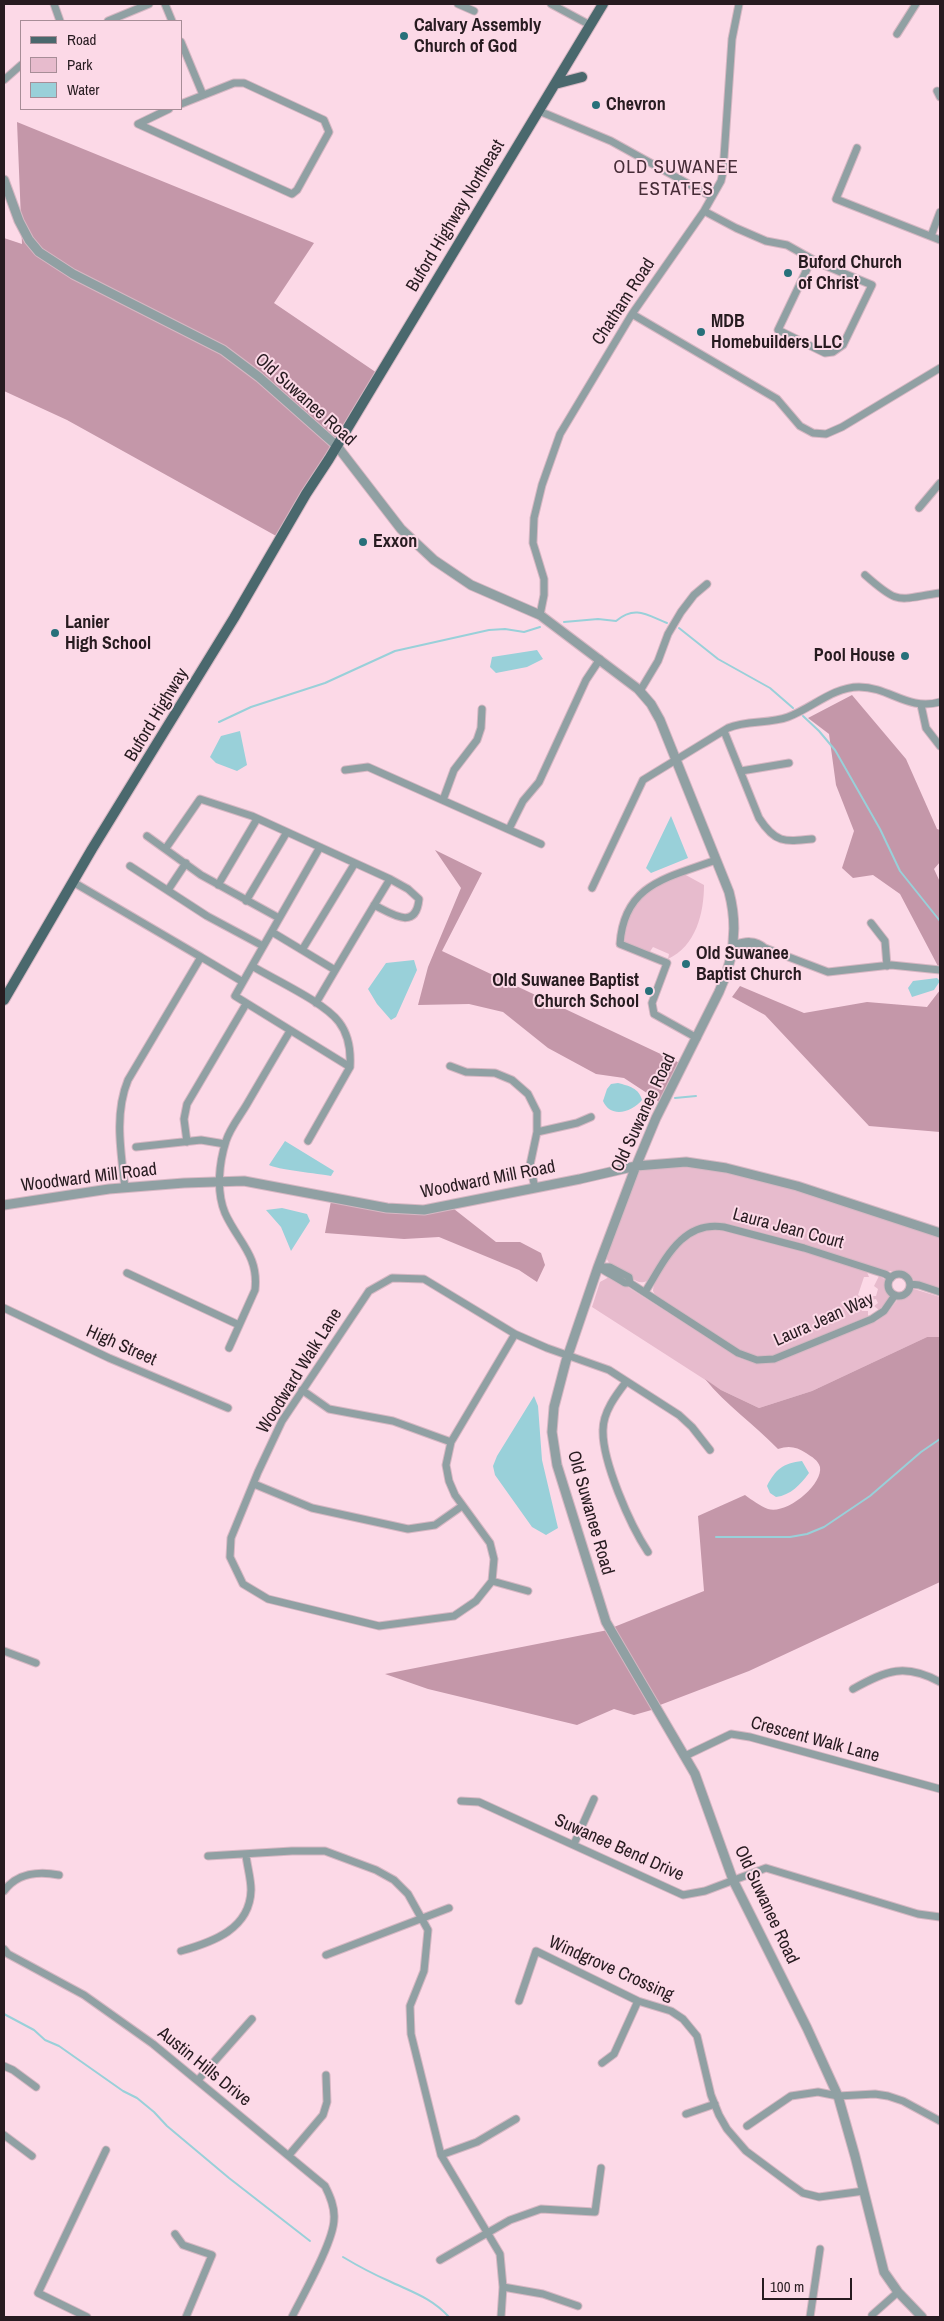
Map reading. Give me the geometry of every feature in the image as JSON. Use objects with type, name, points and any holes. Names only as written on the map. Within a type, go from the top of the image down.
[{"type":"main road","name":"Buford Highway Northeast","points":[[337,446],[604,4]]},
{"type":"main road","points":[[555,84],[582,77]]},
{"type":"main road","name":"Buford Highway","points":[[4,1000],[73,882],[157,748],[306,494],[337,446]]},
{"type":"street","points":[[54,4],[60,20]]},
{"type":"street","points":[[110,20],[149,4]]},
{"type":"street","points":[[165,4],[172,20]]},
{"type":"street","points":[[458,4],[474,11]]},
{"type":"street","points":[[551,4],[590,25]]},
{"type":"street","name":"Chatham Road","points":[[540,614],[544,595],[544,579],[533,543],[534,518],[542,485],[560,434],[632,314],[704,210],[721,181],[732,39],[739,4]]},
{"type":"street","points":[[898,34],[916,4]]},
{"type":"street","points":[[182,44],[203,95]]},
{"type":"street","points":[[4,80],[20,66]]},
{"type":"street","points":[[167,110],[138,124],[292,194],[297,190],[328,132],[324,120],[244,84],[234,83],[182,104]]},
{"type":"street","points":[[539,111],[611,141],[712,197]]},
{"type":"street","points":[[857,148],[836,199],[940,240]]},
{"type":"street","name":"Old Suwanee Road","points":[[4,180],[19,221],[29,240],[39,252],[73,274],[223,350],[259,377],[337,446],[390,515],[413,542],[434,560],[471,585],[540,614],[640,691],[651,704],[660,720],[731,902],[733,945],[726,976],[656,1118],[636,1166],[568,1354],[554,1407],[552,1432],[557,1465],[606,1622],[686,1756],[708,1807],[733,1880],[807,2028],[838,2096],[884,2272],[898,2292],[922,2317]]},
{"type":"street","points":[[704,210],[736,228],[766,241],[787,245],[819,263],[872,285],[843,345],[833,352],[825,353],[778,330],[808,266]]},
{"type":"street","points":[[931,236],[940,212]]},
{"type":"street","points":[[632,314],[777,399],[800,426],[813,433],[826,434],[842,427],[940,368]]},
{"type":"street","points":[[919,508],[940,483]]},
{"type":"street","points":[[865,575],[894,598],[903,599],[940,593]]},
{"type":"street","points":[[640,691],[658,660],[668,634],[680,612],[694,595],[707,584]]},
{"type":"street","points":[[509,830],[523,801],[540,782],[586,680],[600,659]]},
{"type":"street","points":[[592,888],[641,783],[650,774],[677,761],[724,731],[739,724],[787,717],[838,692],[853,688],[874,689],[921,705],[940,702]]},
{"type":"street","points":[[921,705],[926,728],[940,746]]},
{"type":"street","points":[[443,800],[454,770],[477,740],[481,728],[482,709]]},
{"type":"street","points":[[724,731],[742,771],[759,818],[769,833],[785,841],[812,839]]},
{"type":"street","points":[[742,771],[789,763]]},
{"type":"street","points":[[345,770],[368,767],[541,844]]},
{"type":"street","points":[[166,848],[200,799],[257,818],[390,879],[408,889],[419,899],[418,910],[412,916],[401,918],[374,906]]},
{"type":"street","points":[[218,885],[257,818]]},
{"type":"street","points":[[246,901],[287,832]]},
{"type":"street","points":[[147,836],[218,885],[279,918]]},
{"type":"street","points":[[320,847],[235,996],[350,1067]]},
{"type":"street","points":[[697,1038],[654,1014],[652,1003],[667,964],[620,944],[621,928],[638,895],[652,884],[716,860]]},
{"type":"street","points":[[168,890],[186,863]]},
{"type":"street","points":[[302,950],[355,863]]},
{"type":"street","points":[[130,866],[208,916],[264,946]]},
{"type":"street","points":[[316,1003],[390,879]]},
{"type":"street","points":[[73,882],[243,982]]},
{"type":"street","points":[[871,923],[885,941],[887,966]]},
{"type":"street","points":[[272,932],[335,970]]},
{"type":"street","points":[[733,945],[746,949],[759,950],[765,948],[828,972],[844,972],[887,966],[940,970]]},
{"type":"street","points":[[125,1188],[120,1142],[122,1094],[128,1080],[201,957]]},
{"type":"street","points":[[252,966],[316,1003],[339,1022],[346,1035],[350,1052],[350,1067],[308,1141]]},
{"type":"street","points":[[187,1142],[184,1120],[186,1104],[246,1004]]},
{"type":"street","points":[[229,1348],[255,1290],[256,1273],[249,1252],[225,1211],[220,1182],[222,1157],[225,1144],[290,1031]]},
{"type":"street","points":[[450,1066],[466,1072],[495,1073],[512,1080],[528,1094],[536,1112],[537,1132],[530,1165],[535,1188]]},
{"type":"street","points":[[537,1132],[577,1123],[592,1117]]},
{"type":"street","points":[[136,1147],[214,1140],[225,1144]]},
{"type":"street","name":"Woodward Mill Road","points":[[4,1205],[125,1188],[244,1181],[407,1211],[424,1210],[636,1166],[686,1162],[726,1168],[797,1186],[940,1233]]},
{"type":"street","name":"Laura Jean Court","points":[[645,1292],[680,1240],[696,1229],[712,1226],[724,1227],[798,1246],[880,1272],[891,1278],[897,1274],[902,1275],[907,1278],[910,1284],[940,1292]]},
{"type":"street","name":"Laura Jean Way","points":[[598,1267],[645,1292],[738,1354],[762,1360],[782,1357],[872,1319],[884,1311],[895,1295]]},
{"type":"street","points":[[127,1273],[239,1325]]},
{"type":"street","name":"Woodward Walk Lane","points":[[492,1581],[476,1601],[454,1616],[380,1626],[268,1599],[243,1584],[230,1557],[231,1538],[282,1421],[369,1291],[392,1278],[424,1279],[515,1334],[546,1348],[568,1354],[609,1370],[679,1415],[710,1450]]},
{"type":"street","points":[[891,1278],[889,1287],[895,1295],[905,1294],[910,1284]]},
{"type":"street","name":"High Street","points":[[4,1308],[109,1358],[228,1408]]},
{"type":"street","points":[[515,1334],[451,1442],[446,1465],[448,1481],[462,1506],[490,1543],[494,1560],[492,1581],[528,1592]]},
{"type":"street","points":[[626,1382],[607,1412],[603,1430],[607,1451],[625,1510],[648,1552]]},
{"type":"street","points":[[302,1390],[329,1409],[393,1421],[451,1442]]},
{"type":"street","points":[[254,1484],[312,1508],[408,1529],[435,1525],[462,1506]]},
{"type":"street","points":[[4,1651],[36,1663]]},
{"type":"street","points":[[853,1689],[877,1676],[900,1669],[924,1674],[940,1682]]},
{"type":"street","name":"Crescent Walk Lane","points":[[686,1756],[731,1734],[750,1737],[940,1789]]},
{"type":"street","points":[[574,1844],[594,1799]]},
{"type":"street","name":"Suwanee Bend Drive","points":[[461,1801],[480,1802],[683,1895],[705,1890],[766,1868],[918,1914],[940,1917]]},
{"type":"street","points":[[208,1856],[325,1851],[376,1870],[394,1880],[408,1894],[428,1930],[424,1971],[410,2006],[411,2034],[441,2155],[500,2254],[503,2287],[501,2314]]},
{"type":"street","points":[[181,1950],[195,1947],[238,1926],[244,1915],[251,1889],[246,1855]]},
{"type":"street","points":[[4,1891],[21,1877],[42,1872],[59,1875]]},
{"type":"street","points":[[326,1955],[449,1908]]},
{"type":"street","name":"Austin Hills Drive","points":[[4,1949],[8,1954],[84,1995],[152,2044],[325,2186],[330,2196],[334,2220],[326,2246],[292,2317]]},
{"type":"street","name":"Windgrove Crossing","points":[[519,2001],[536,1951],[638,2001],[671,2011],[691,2028],[696,2036],[715,2104],[727,2129],[746,2151],[803,2193],[819,2196],[864,2191]]},
{"type":"street","points":[[602,2063],[614,2054],[638,2001]]},
{"type":"street","points":[[198,2080],[252,2019]]},
{"type":"street","points":[[4,2066],[14,2070],[36,2087]]},
{"type":"street","points":[[289,2156],[323,2115],[327,2102],[326,2075]]},
{"type":"street","points":[[747,2126],[790,2096],[818,2092],[838,2096],[875,2094],[888,2096],[903,2101],[940,2120]]},
{"type":"street","points":[[686,2114],[715,2104]]},
{"type":"street","points":[[441,2155],[478,2142],[516,2119]]},
{"type":"street","points":[[4,2135],[32,2156]]},
{"type":"street","points":[[87,2317],[38,2293],[106,2150]]},
{"type":"street","points":[[440,2260],[510,2220],[541,2209],[595,2212],[602,2168]]},
{"type":"street","points":[[175,2234],[183,2244],[212,2255],[186,2317]]},
{"type":"street","points":[[810,2317],[820,2249]]},
{"type":"street","points":[[503,2287],[543,2294],[578,2306]]},
{"type":"street","points":[[872,2315],[898,2292]]},
{"type":"green space","points":[[684,874],[704,885],[700,917],[692,937],[685,946],[668,959],[669,954],[653,947],[649,953],[623,944],[623,928],[638,899],[651,887]]},
{"type":"green space","points":[[675,1165],[743,1175],[777,1183],[810,1192],[940,1236],[940,1289],[914,1280],[904,1272],[888,1271],[810,1246],[719,1222],[696,1226],[679,1236],[649,1279],[641,1282],[635,1281],[611,1264],[606,1257],[639,1171]]},
{"type":"green space","points":[[712,1229],[802,1251],[867,1272],[869,1277],[864,1277],[858,1295],[863,1298],[858,1301],[862,1311],[868,1311],[868,1316],[771,1356],[751,1356],[740,1351],[657,1298],[653,1291],[654,1285],[668,1260],[681,1245],[695,1234]]},
{"type":"green space","points":[[879,1276],[886,1280],[890,1298],[879,1310],[874,1306],[878,1303],[876,1299],[871,1300],[871,1296],[876,1296],[878,1289],[874,1286]]},
{"type":"green space","points":[[609,1277],[620,1282],[739,1358],[754,1363],[780,1361],[877,1321],[889,1311],[898,1299],[914,1289],[940,1297],[940,1337],[927,1337],[812,1391],[759,1408],[721,1390],[592,1307],[600,1282]]},
{"type":"shaded area","points":[[17,122],[314,243],[274,303],[377,373],[278,537],[67,420],[4,391],[4,238],[22,244]]},
{"type":"shaded area","points":[[852,695],[906,759],[937,829],[940,830],[940,862],[934,869],[940,882],[940,970],[900,894],[873,875],[853,878],[842,868],[854,831],[836,785],[829,734],[808,718]]},
{"type":"shaded area","points":[[435,850],[482,873],[442,951],[684,1065],[663,1108],[656,1099],[624,1078],[596,1074],[548,1048],[503,1012],[469,1004],[418,1005],[428,967],[461,888]]},
{"type":"shaded area","points":[[740,986],[804,1013],[867,1002],[927,1007],[940,990],[940,1132],[869,1126],[765,1015],[732,997]]},
{"type":"shaded area","points":[[331,1201],[406,1214],[454,1209],[496,1242],[520,1242],[541,1253],[545,1265],[537,1282],[519,1270],[439,1237],[404,1239],[325,1233]]},
{"type":"shaded area","points":[[927,1337],[940,1337],[940,1582],[749,1671],[660,1705],[614,1627],[704,1591],[698,1516],[745,1495],[768,1509],[784,1508],[810,1490],[816,1482],[820,1467],[818,1462],[796,1448],[786,1447],[778,1449],[705,1379],[721,1390],[759,1408],[812,1391]]},
{"type":"shaded area","points":[[608,1630],[655,1709],[634,1715],[614,1709],[577,1725],[428,1689],[385,1674]]},
{"type":"water","points":[[537,650],[543,659],[527,667],[496,673],[490,667],[492,657]]},
{"type":"water","points":[[240,731],[247,765],[237,771],[216,763],[210,757],[221,736]]},
{"type":"water","points":[[671,816],[688,858],[651,873],[646,868]]},
{"type":"water","points":[[414,960],[417,970],[396,1017],[391,1020],[377,1004],[368,989],[386,963]]},
{"type":"water","points":[[937,978],[940,981],[934,990],[912,997],[908,988],[913,981]]},
{"type":"water","points":[[618,1083],[636,1090],[642,1100],[633,1108],[622,1112],[611,1110],[603,1101],[611,1084]]},
{"type":"water","points":[[285,1141],[334,1171],[331,1176],[288,1170],[269,1165]]},
{"type":"water","points":[[282,1208],[307,1214],[310,1221],[291,1251],[281,1227],[266,1210]]},
{"type":"water","points":[[534,1396],[538,1406],[542,1460],[558,1528],[546,1535],[532,1527],[495,1475],[493,1466],[497,1456]]},
{"type":"water","points":[[802,1461],[809,1473],[799,1485],[791,1492],[781,1496],[776,1497],[770,1493],[767,1486],[780,1468]]},
{"type":"waterway","points":[[564,622],[598,619],[616,621],[629,613],[635,612],[667,623]]},
{"type":"waterway","points":[[219,722],[251,707],[325,683],[395,651],[489,630],[505,629],[524,632],[540,627]]},
{"type":"waterway","points":[[679,628],[718,659],[770,688],[793,708]]},
{"type":"waterway","points":[[803,716],[835,750],[880,829],[900,871],[940,921]]},
{"type":"waterway","points":[[675,1098],[696,1096]]},
{"type":"waterway","points":[[648,1114],[655,1103]]},
{"type":"waterway","points":[[716,1537],[790,1537],[807,1534],[824,1527],[870,1496],[921,1452],[940,1439]]},
{"type":"waterway","points":[[4,2014],[34,2030],[45,2040],[59,2046],[123,2091],[137,2098],[229,2178],[310,2241]]},
{"type":"waterway","points":[[343,2257],[371,2273],[429,2300],[449,2317]]},
{"type":"place","name":"Calvary Assembly Church of God","points":[[404,36]]},
{"type":"place","name":"Chevron","points":[[596,105]]},
{"type":"place","name":"Buford Church of Christ","points":[[788,273]]},
{"type":"place","name":"MDB Homebuilders LLC","points":[[701,332]]},
{"type":"place","name":"Exxon","points":[[363,542]]},
{"type":"place","name":"Lanier High School","points":[[55,633]]},
{"type":"place","name":"Pool House","points":[[905,656]]},
{"type":"place","name":"Old Suwanee Baptist Church","points":[[686,964]]},
{"type":"place","name":"Old Suwanee Baptist Church School","points":[[649,991]]},
{"type":"district","name":"OLD SUWANEE ESTATES","points":[[676,179]]}]
